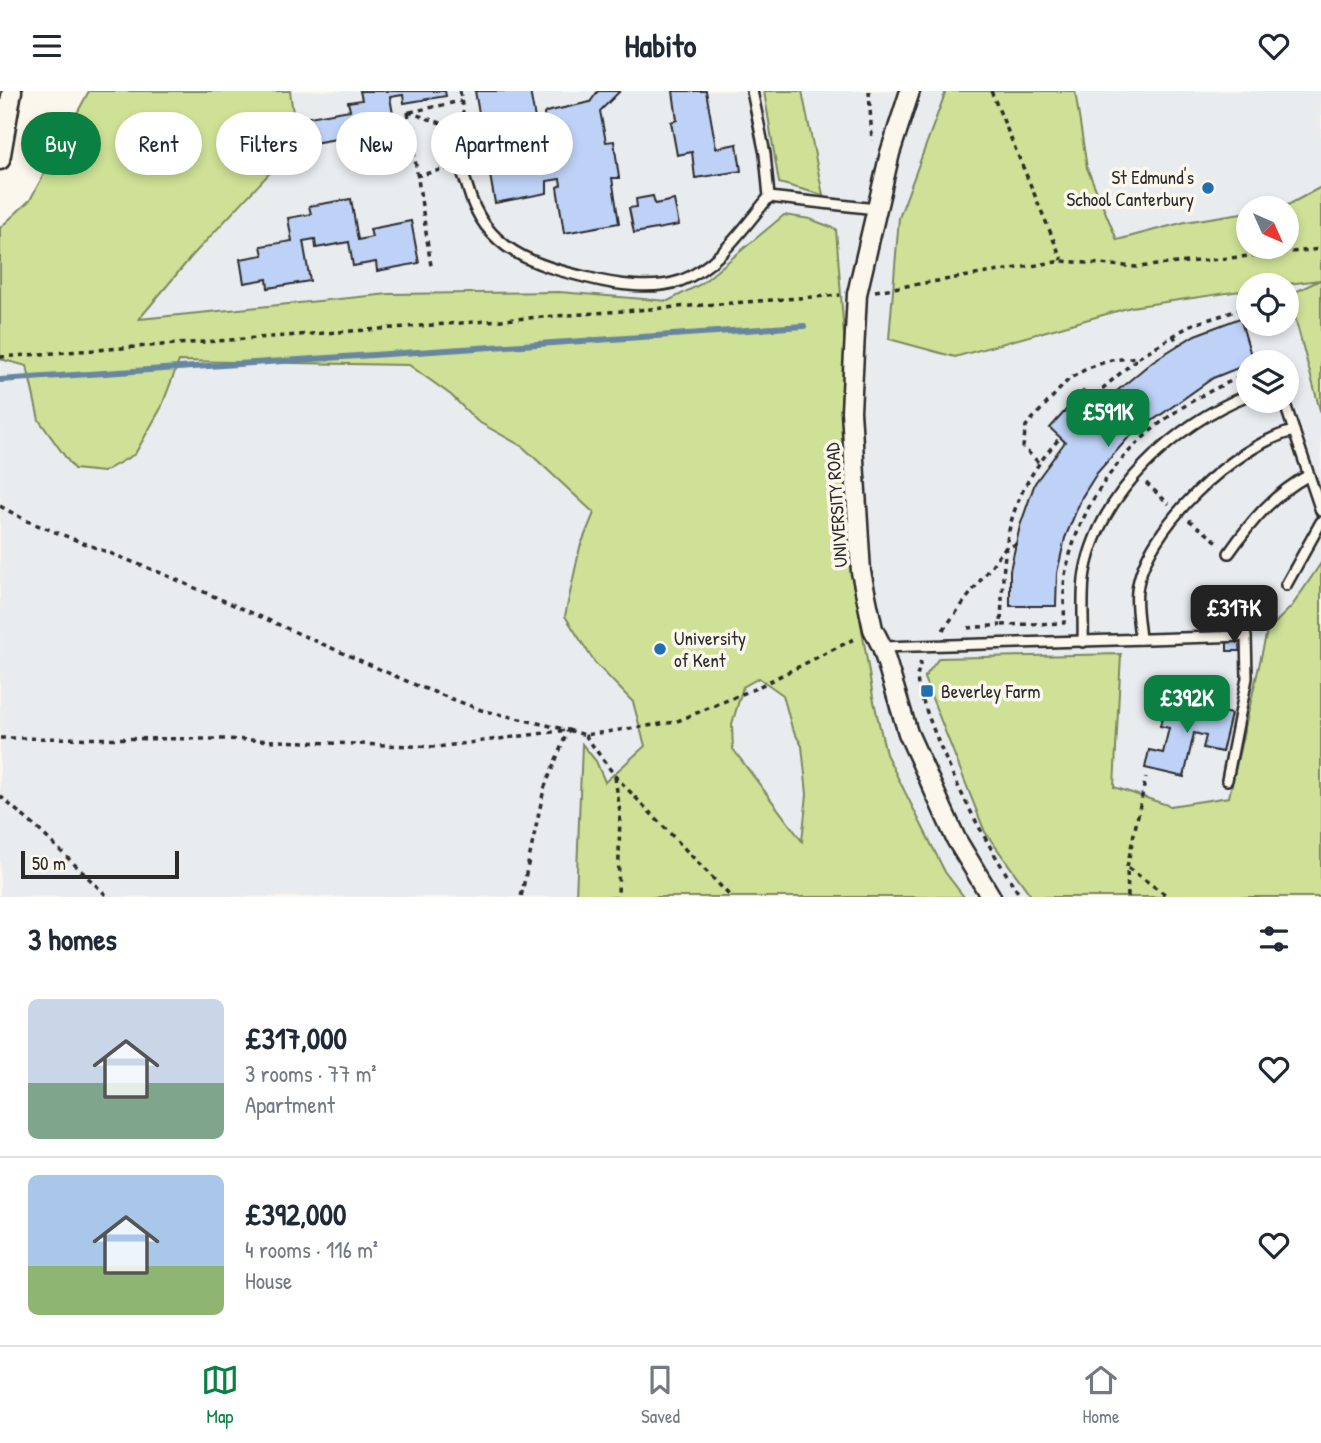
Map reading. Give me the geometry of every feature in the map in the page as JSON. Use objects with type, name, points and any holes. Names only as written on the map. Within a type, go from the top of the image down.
[{"type":"street","points":[[0,160],[12,91]]},
{"type":"street","name":"UNIVERSITY ROAD","points":[[910,91],[890,153],[857,294],[852,423],[861,572],[873,629],[882,647],[908,733],[956,839],[991,897]]},
{"type":"lane","points":[[464,175],[473,208],[497,241],[546,268],[603,282],[644,285],[679,281],[706,266],[735,239],[769,197],[765,154],[752,91]]},
{"type":"lane","points":[[769,197],[876,209]]},
{"type":"lane","points":[[1083,642],[1085,573],[1094,542],[1112,508],[1137,474],[1171,440],[1236,402]]},
{"type":"lane","points":[[1288,413],[1321,511]]},
{"type":"lane","points":[[1140,639],[1137,590],[1146,565],[1179,511],[1202,485],[1233,461],[1275,435],[1294,431]]},
{"type":"lane","points":[[1229,553],[1271,500],[1309,475]]},
{"type":"lane","points":[[1286,585],[1321,522]]},
{"type":"lane","points":[[882,647],[943,643],[1083,642],[1245,636],[1247,678],[1227,780]]},
{"type":"path","points":[[460,91],[463,112]]},
{"type":"path","points":[[991,91],[1062,261]]},
{"type":"path","points":[[408,112],[461,101]]},
{"type":"path","points":[[430,266],[416,176],[431,172]]},
{"type":"path","points":[[0,357],[857,294],[1062,261],[1137,267],[1321,249]]},
{"type":"path","points":[[1102,403],[1095,395],[1173,334],[1236,311]]},
{"type":"path","points":[[1173,334],[1178,345]]},
{"type":"path","points":[[1038,463],[1023,447],[1023,437],[1026,426],[1045,403],[1069,379],[1088,368],[1111,360],[1139,358]]},
{"type":"path","points":[[966,628],[1064,623],[1065,577],[1075,539],[1093,495],[1144,435],[1183,406],[1236,378]]},
{"type":"path","points":[[1001,625],[1004,549],[1017,502],[1025,481],[1058,440]]},
{"type":"path","points":[[1146,483],[1160,496]]},
{"type":"path","points":[[0,506],[27,521],[161,573],[418,686],[481,710],[585,735],[675,722],[754,689],[873,629]]},
{"type":"path","points":[[1200,528],[1214,540]]},
{"type":"path","points":[[1016,544],[1004,549],[943,629],[943,648],[933,649],[922,660],[917,676],[918,685],[983,839],[1021,897]]},
{"type":"path","points":[[943,629],[954,629]]},
{"type":"path","points":[[0,738],[225,739],[437,747],[568,730]]},
{"type":"path","points":[[521,897],[544,789],[568,730]]},
{"type":"path","points":[[585,735],[615,776],[732,897]]},
{"type":"path","points":[[615,776],[620,812],[618,897]]},
{"type":"path","points":[[1128,897],[1127,867],[1146,777]]},
{"type":"path","points":[[0,796],[108,897]]},
{"type":"path","points":[[1127,867],[1169,897]]},
{"type":"shaded area","name":"University of Kent","points":[[89,91],[1321,91],[1321,897],[0,897],[0,228],[30,200],[44,175],[101,175],[101,112],[78,112]]},
{"type":"green space","points":[[89,91],[290,91],[293,112],[216,112],[216,175],[268,175],[192,256],[139,319],[389,294],[559,292],[668,301],[701,284],[784,215],[810,219],[836,229],[844,335],[845,430],[859,612],[873,697],[886,754],[945,872],[964,897],[576,897],[582,744],[596,761],[605,782],[645,746],[633,702],[595,663],[565,616],[580,547],[594,513],[523,447],[477,421],[451,395],[409,365],[179,361],[161,408],[135,454],[103,472],[74,469],[39,420],[27,366],[0,359],[0,228],[30,200],[44,175],[101,175],[101,112],[78,112]],"holes":[[[759,678],[783,695],[792,728],[802,746],[807,794],[802,841],[733,749],[732,724],[743,687]]]},
{"type":"green space","points":[[764,91],[802,91],[823,195],[779,183]]},
{"type":"green space","points":[[946,91],[1075,91],[1087,168],[1117,240],[1185,222],[1236,214],[1236,259],[1299,259],[1299,199],[1321,187],[1321,414],[1299,332],[1299,290],[1320,280],[1299,283],[1299,273],[1236,273],[1236,292],[1131,307],[955,357],[889,339],[899,218]]},
{"type":"green space","points":[[1321,563],[1321,897],[1032,897],[985,832],[924,678],[939,658],[1121,654],[1114,787],[1170,806],[1229,797],[1267,631],[1292,606]]},
{"type":"building","points":[[360,91],[445,91],[446,96],[404,103],[403,95],[390,97],[393,112],[338,112],[350,110],[348,102],[362,100]]},
{"type":"building","points":[[475,91],[530,91],[534,112],[479,112]]},
{"type":"building","points":[[598,91],[620,91],[600,111],[606,142],[614,141],[619,178],[612,178],[619,223],[564,233],[557,187],[561,185],[560,179],[547,181],[547,193],[495,203],[490,175],[573,175],[573,112],[546,112],[590,102]]},
{"type":"building","points":[[673,91],[706,91],[716,148],[737,144],[741,171],[695,178],[692,152],[677,155],[671,122],[677,120]]},
{"type":"building","points":[[336,112],[336,139],[322,141],[322,115]]},
{"type":"building","points":[[653,196],[655,204],[674,200],[679,225],[634,233],[629,208],[637,207],[636,199]]},
{"type":"building","points":[[351,199],[358,240],[372,237],[370,229],[411,221],[419,263],[377,271],[376,262],[353,266],[349,242],[316,248],[315,239],[303,241],[310,281],[268,288],[267,279],[244,283],[240,259],[263,255],[261,246],[292,241],[288,218],[311,214],[309,206]]},
{"type":"building","points":[[1236,320],[1236,336],[1245,336],[1249,350],[1236,350],[1236,369],[1213,378],[1128,438],[1097,473],[1082,497],[1065,538],[1057,573],[1056,606],[1010,606],[1010,570],[1020,526],[1035,483],[1065,442],[1050,428],[1083,391],[1099,406],[1153,361],[1195,335]]},
{"type":"building","points":[[1227,640],[1242,640],[1242,651],[1227,651]]},
{"type":"building","points":[[1167,699],[1231,714],[1222,752],[1203,748],[1206,736],[1194,733],[1184,777],[1145,768],[1149,750],[1163,753],[1169,728],[1160,726]]},
{"type":"waterway","points":[[0,380],[804,326]]},
{"type":"place","name":"St Edmund's School Canterbury","points":[[1208,188]]},
{"type":"place","name":"University of Kent","points":[[660,649]]},
{"type":"place","name":"Beverley Farm","points":[[927,691]]}]
